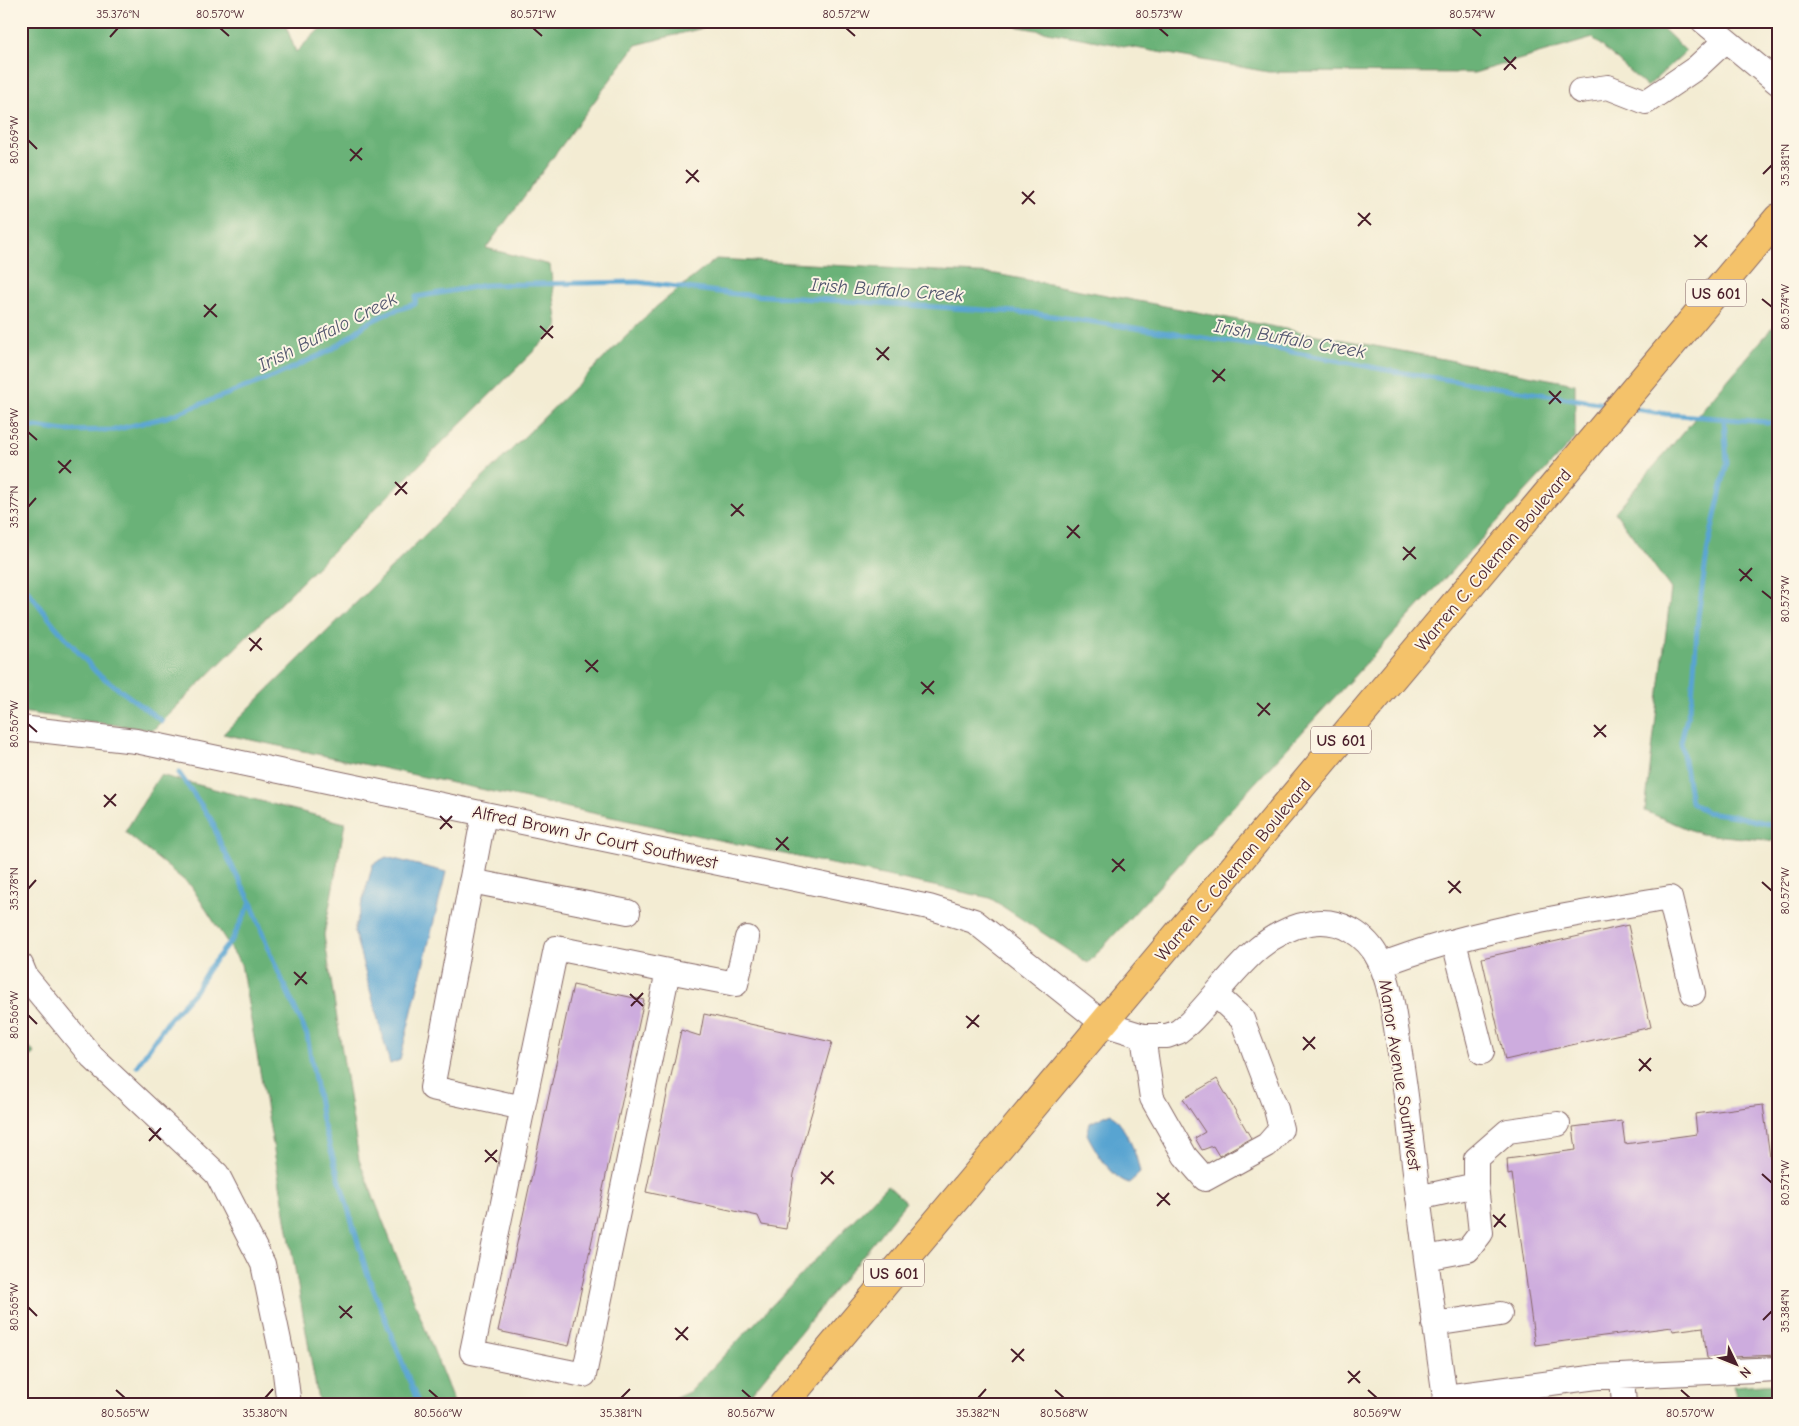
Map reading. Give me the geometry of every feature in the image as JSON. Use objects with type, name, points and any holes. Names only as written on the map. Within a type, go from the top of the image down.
[{"type":"highway","name":"Warren C. Coleman Boulevard","points":[[783,1405],[1778,218]]},
{"type":"street","points":[[1703,21],[1726,33],[1778,83]]},
{"type":"street","points":[[1580,91],[1608,86],[1646,102],[1696,68],[1726,33]]},
{"type":"street","name":"Alfred Brown Jr Court Southwest","points":[[21,728],[136,741],[929,906],[974,921],[1104,1024]]},
{"type":"street","points":[[484,814],[432,1088],[523,1108]]},
{"type":"street","points":[[472,881],[628,912]]},
{"type":"street","points":[[1381,965],[1413,952],[1541,921],[1670,898],[1693,993]]},
{"type":"street","name":"Manor Avenue Southwest","points":[[1104,1024],[1143,1036],[1167,1036],[1178,1032],[1216,995],[1258,946],[1284,930],[1313,922],[1328,923],[1350,929],[1370,946],[1381,965],[1391,1000],[1405,1087],[1434,1324],[1446,1401]]},
{"type":"street","points":[[668,971],[584,1375],[472,1352],[556,948],[736,984],[747,938]]},
{"type":"street","points":[[1454,942],[1482,1052]]},
{"type":"street","points":[[21,965],[26,977],[92,1057],[217,1174],[263,1264],[284,1365],[289,1405]]},
{"type":"street","points":[[1143,1036],[1152,1098],[1185,1156],[1205,1179],[1267,1145],[1281,1129],[1276,1108],[1242,1019],[1216,995]]},
{"type":"street","points":[[1426,1258],[1468,1250],[1481,1232],[1476,1185],[1476,1159],[1508,1131],[1558,1124]]},
{"type":"street","points":[[1418,1198],[1476,1185]]},
{"type":"street","points":[[1434,1324],[1500,1314]]},
{"type":"street","points":[[1446,1401],[1597,1377],[1778,1369]]},
{"type":"street","points":[[1622,1376],[1624,1405]]},
{"type":"green space","points":[[21,21],[284,21],[296,52],[328,21],[730,21],[636,45],[486,248],[550,265],[558,327],[153,730],[21,712]]},
{"type":"green space","points":[[987,21],[1655,21],[1686,51],[1647,87],[1593,38],[1474,73],[1268,72]]},
{"type":"green space","points":[[716,259],[996,274],[1575,384],[1575,438],[1088,963],[990,898],[223,734],[656,307]]},
{"type":"green space","points":[[1778,321],[1778,841],[1700,834],[1645,811],[1671,589],[1615,512]]},
{"type":"green space","points":[[160,775],[345,823],[324,935],[359,1160],[455,1405],[319,1405],[241,964],[191,886],[125,832]]},
{"type":"green space","points":[[21,1035],[34,1053],[21,1067]]},
{"type":"green space","points":[[887,1185],[906,1202],[742,1405],[660,1405],[689,1392]]},
{"type":"green space","points":[[1778,1383],[1778,1405],[1739,1405],[1733,1386]]},
{"type":"water","points":[[386,857],[446,872],[400,1060],[390,1064],[354,931],[373,864]]},
{"type":"water","points":[[1111,1113],[1126,1134],[1138,1165],[1140,1173],[1129,1183],[1110,1170],[1087,1134],[1090,1123]]},
{"type":"building","points":[[1628,925],[1651,1027],[1505,1060],[1482,958]]},
{"type":"building","points":[[573,985],[644,1000],[569,1346],[498,1331]]},
{"type":"building","points":[[704,1014],[832,1042],[794,1174],[786,1229],[762,1225],[758,1216],[646,1192],[681,1030],[700,1036]]},
{"type":"building","points":[[1217,1079],[1251,1138],[1219,1156],[1213,1146],[1202,1150],[1195,1138],[1205,1132],[1183,1099]]},
{"type":"building","points":[[1763,1105],[1770,1157],[1778,1156],[1778,1355],[1707,1358],[1703,1327],[1673,1331],[1672,1327],[1535,1345],[1512,1174],[1508,1175],[1507,1159],[1576,1150],[1573,1127],[1622,1121],[1625,1144],[1697,1134],[1695,1114]]},
{"type":"waterway","name":"Irish Buffalo Creek","points":[[21,425],[65,431],[114,430],[167,417],[275,376],[331,350],[368,323],[390,312],[415,304],[416,297],[486,285],[637,282],[735,294],[1031,313],[1266,347],[1392,371],[1611,405]]},
{"type":"waterway","name":"Irish Buffalo Creek","points":[[1629,408],[1666,414],[1778,423]]},
{"type":"waterway","points":[[1724,419],[1727,463],[1708,547],[1698,616],[1692,697],[1681,742],[1691,802],[1706,812],[1735,816],[1778,826]]},
{"type":"waterway","points":[[21,582],[55,626],[97,673],[162,721]]},
{"type":"waterway","points":[[179,773],[212,821],[221,845],[251,902],[270,953],[307,1035],[322,1120],[367,1273],[419,1405]]},
{"type":"waterway","points":[[137,1066],[167,1022],[195,991],[209,968],[233,938],[251,902]]}]
